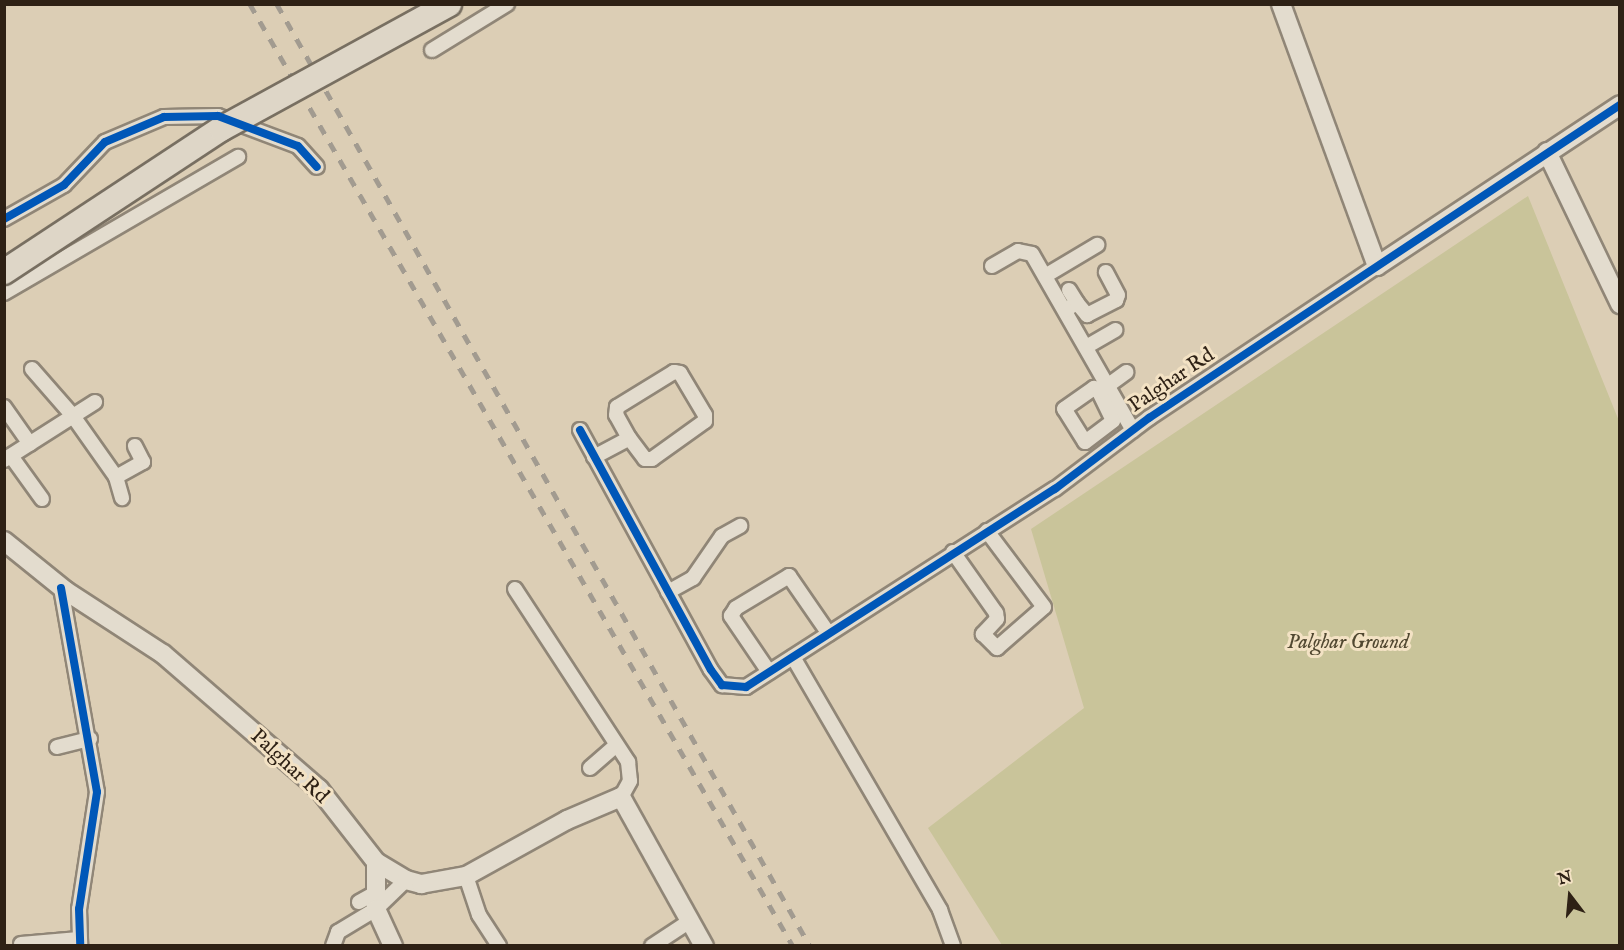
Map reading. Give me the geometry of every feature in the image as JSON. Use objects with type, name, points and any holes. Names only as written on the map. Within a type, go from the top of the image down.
[{"type":"highway","points":[[4,272],[221,129],[449,4]]},
{"type":"street","points":[[432,50],[507,4]]},
{"type":"street","points":[[1281,4],[1377,266]]},
{"type":"street","name":"Palghar Rd","points":[[668,592],[722,685],[746,687],[953,552],[1055,489],[1133,430],[1620,105]]},
{"type":"street","points":[[4,219],[64,185],[105,142],[164,117],[218,116],[298,146],[317,167]]},
{"type":"street","points":[[1547,152],[1620,304]]},
{"type":"street","points":[[4,293],[238,157]]},
{"type":"street","points":[[1045,276],[1097,245]]},
{"type":"street","points":[[992,266],[1018,251],[1026,251],[1071,306],[1087,315],[1116,300],[1118,294],[1106,272]]},
{"type":"street","points":[[1069,290],[1071,306],[1103,389],[1133,430]]},
{"type":"street","points":[[1086,346],[1116,330]]},
{"type":"street","points":[[32,369],[73,417],[116,477],[122,498]]},
{"type":"street","points":[[674,372],[680,373],[705,415],[705,421],[652,459],[645,459],[629,438],[616,415],[617,407],[674,372]]},
{"type":"street","points":[[1103,389],[1127,372]]},
{"type":"street","points":[[42,499],[8,458],[95,402]]},
{"type":"street","points":[[4,407],[30,444]]},
{"type":"street","points":[[580,430],[668,592],[693,578],[722,536],[740,526]]},
{"type":"street","points":[[594,457],[629,438]]},
{"type":"street","points":[[116,477],[143,462],[135,447]]},
{"type":"street","points":[[953,552],[996,613],[997,619],[983,634],[997,648],[1044,607],[987,531]]},
{"type":"street","name":"Palghar Rd","points":[[4,541],[62,588],[163,654],[319,789],[376,862],[406,880],[421,884],[466,876],[567,820],[621,797]]},
{"type":"street","points":[[769,672],[731,616],[736,608],[789,576],[829,634]]},
{"type":"street","points":[[21,944],[80,942],[78,909],[98,792],[62,588]]},
{"type":"street","points":[[515,589],[631,768],[630,781],[621,797],[704,945]]},
{"type":"street","points":[[793,657],[940,910],[953,945]]},
{"type":"street","points":[[57,747],[90,739]]},
{"type":"street","points":[[590,768],[616,745]]},
{"type":"street","points":[[376,862],[376,901],[393,945]]},
{"type":"street","points":[[466,876],[478,915],[499,945]]},
{"type":"street","points":[[333,945],[338,932],[406,880]]},
{"type":"street","points":[[359,902],[376,901]]},
{"type":"street","points":[[652,945],[690,921]]},
{"type":"green space","name":"Palghar Ground","points":[[1528,196],[1619,421],[1619,945],[1002,945],[928,828],[1084,708],[1031,529]]},
{"type":"railway","points":[[250,4],[793,946]]},
{"type":"railway","points":[[277,4],[810,946]]},
{"type":"cycle path","points":[[580,430],[711,670],[722,685],[746,687],[1055,489],[1149,418],[1620,105]]},
{"type":"cycle path","points":[[4,219],[64,185],[105,142],[164,117],[218,116],[298,146],[317,167]]},
{"type":"cycle path","points":[[61,588],[97,792],[79,909],[80,946]]}]
